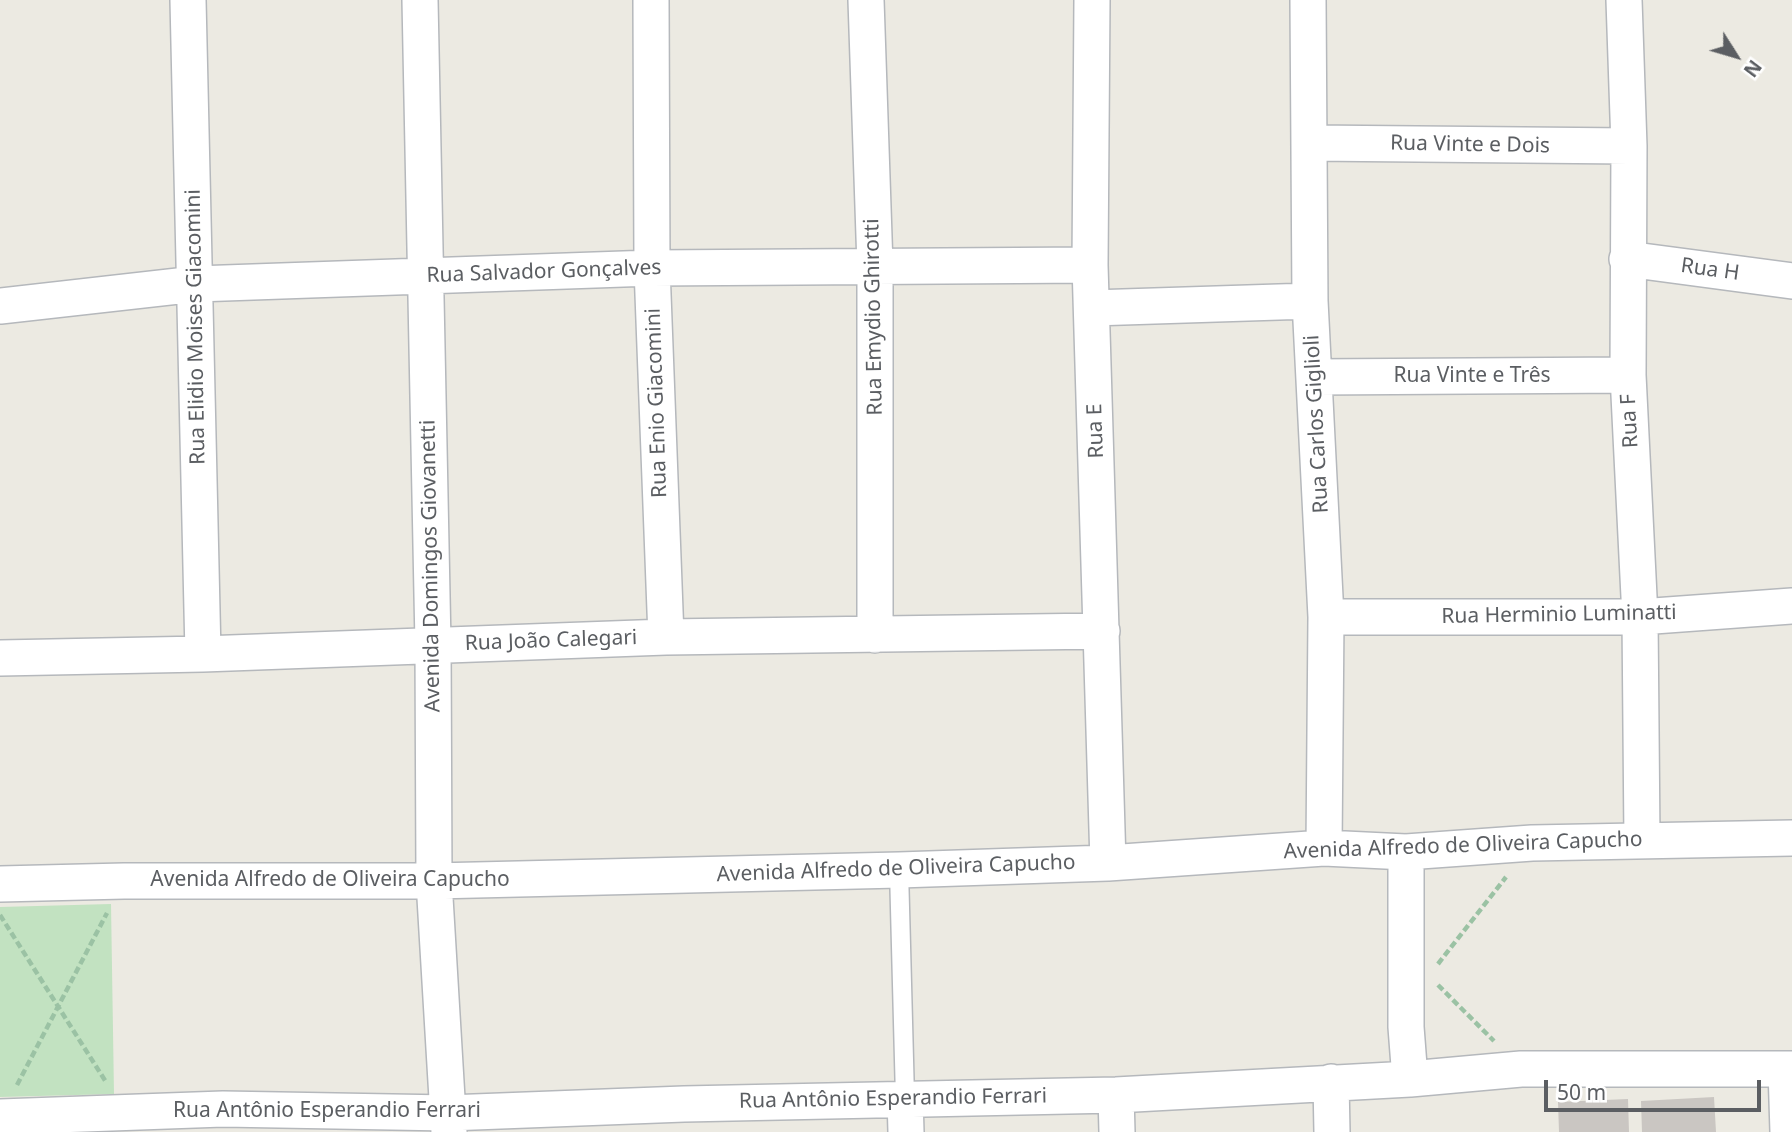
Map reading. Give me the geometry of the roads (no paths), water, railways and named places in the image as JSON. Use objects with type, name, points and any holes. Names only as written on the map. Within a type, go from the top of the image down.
[{"type":"street","name":"Rua Elidio Moises Giacomini","points":[[188,0],[203,654]]},
{"type":"street","name":"Avenida Domingos Giovanetti","points":[[420,0],[433,644],[434,881],[448,1122]]},
{"type":"street","name":"Rua Enio Giacomini","points":[[652,0],[652,268],[666,637]]},
{"type":"street","name":"Rua Emydio Ghirotti","points":[[866,0],[875,266],[875,635]]},
{"type":"street","name":"Rua E","points":[[1092,0],[1090,265],[1108,863]]},
{"type":"street","name":"Rua Carlos Giglioli","points":[[1308,0],[1310,301],[1326,617],[1324,848]]},
{"type":"street","name":"Rua F","points":[[1624,0],[1629,146],[1628,375],[1640,617],[1642,841]]},
{"type":"street","name":"Rua Vinte e Dois","points":[[1311,143],[1629,146]]},
{"type":"street","name":"Rua H","points":[[1627,259],[1792,281]]},
{"type":"street","name":"Rua Salvador Gonçalves","points":[[0,306],[196,284],[427,275],[652,268],[1090,265]]},
{"type":"street","points":[[1092,308],[1310,301]]},
{"type":"street","name":"Rua Vinte e Três","points":[[1315,377],[1628,375]]},
{"type":"street","name":"Rua Herminio Luminatti","points":[[1326,617],[1640,617],[1792,606]]},
{"type":"street","name":"Rua João Calegari","points":[[0,658],[203,654],[666,637],[1102,631]]},
{"type":"street","name":"Avenida Alfredo de Oliveira Capucho","points":[[0,884],[124,881],[434,881],[899,870],[1108,863],[1324,848],[1406,852],[1532,843],[1792,838]]},
{"type":"street","points":[[1406,852],[1406,1027],[1410,1079]]},
{"type":"street","name":"Rua Antônio Esperandio Ferrari","points":[[1,1117],[125,1113],[223,1121],[448,1122],[685,1118],[905,1098],[1116,1095],[1410,1079],[1521,1069],[1789,1069]]},
{"type":"street","points":[[1788,1132],[1789,1069]]},
{"type":"street","points":[[1331,1082],[1332,1132]]},
{"type":"street","points":[[1116,1095],[1117,1132]]},
{"type":"street","points":[[905,1098],[906,1132]]},
{"type":"lane","points":[[899,870],[905,1098]]}]
